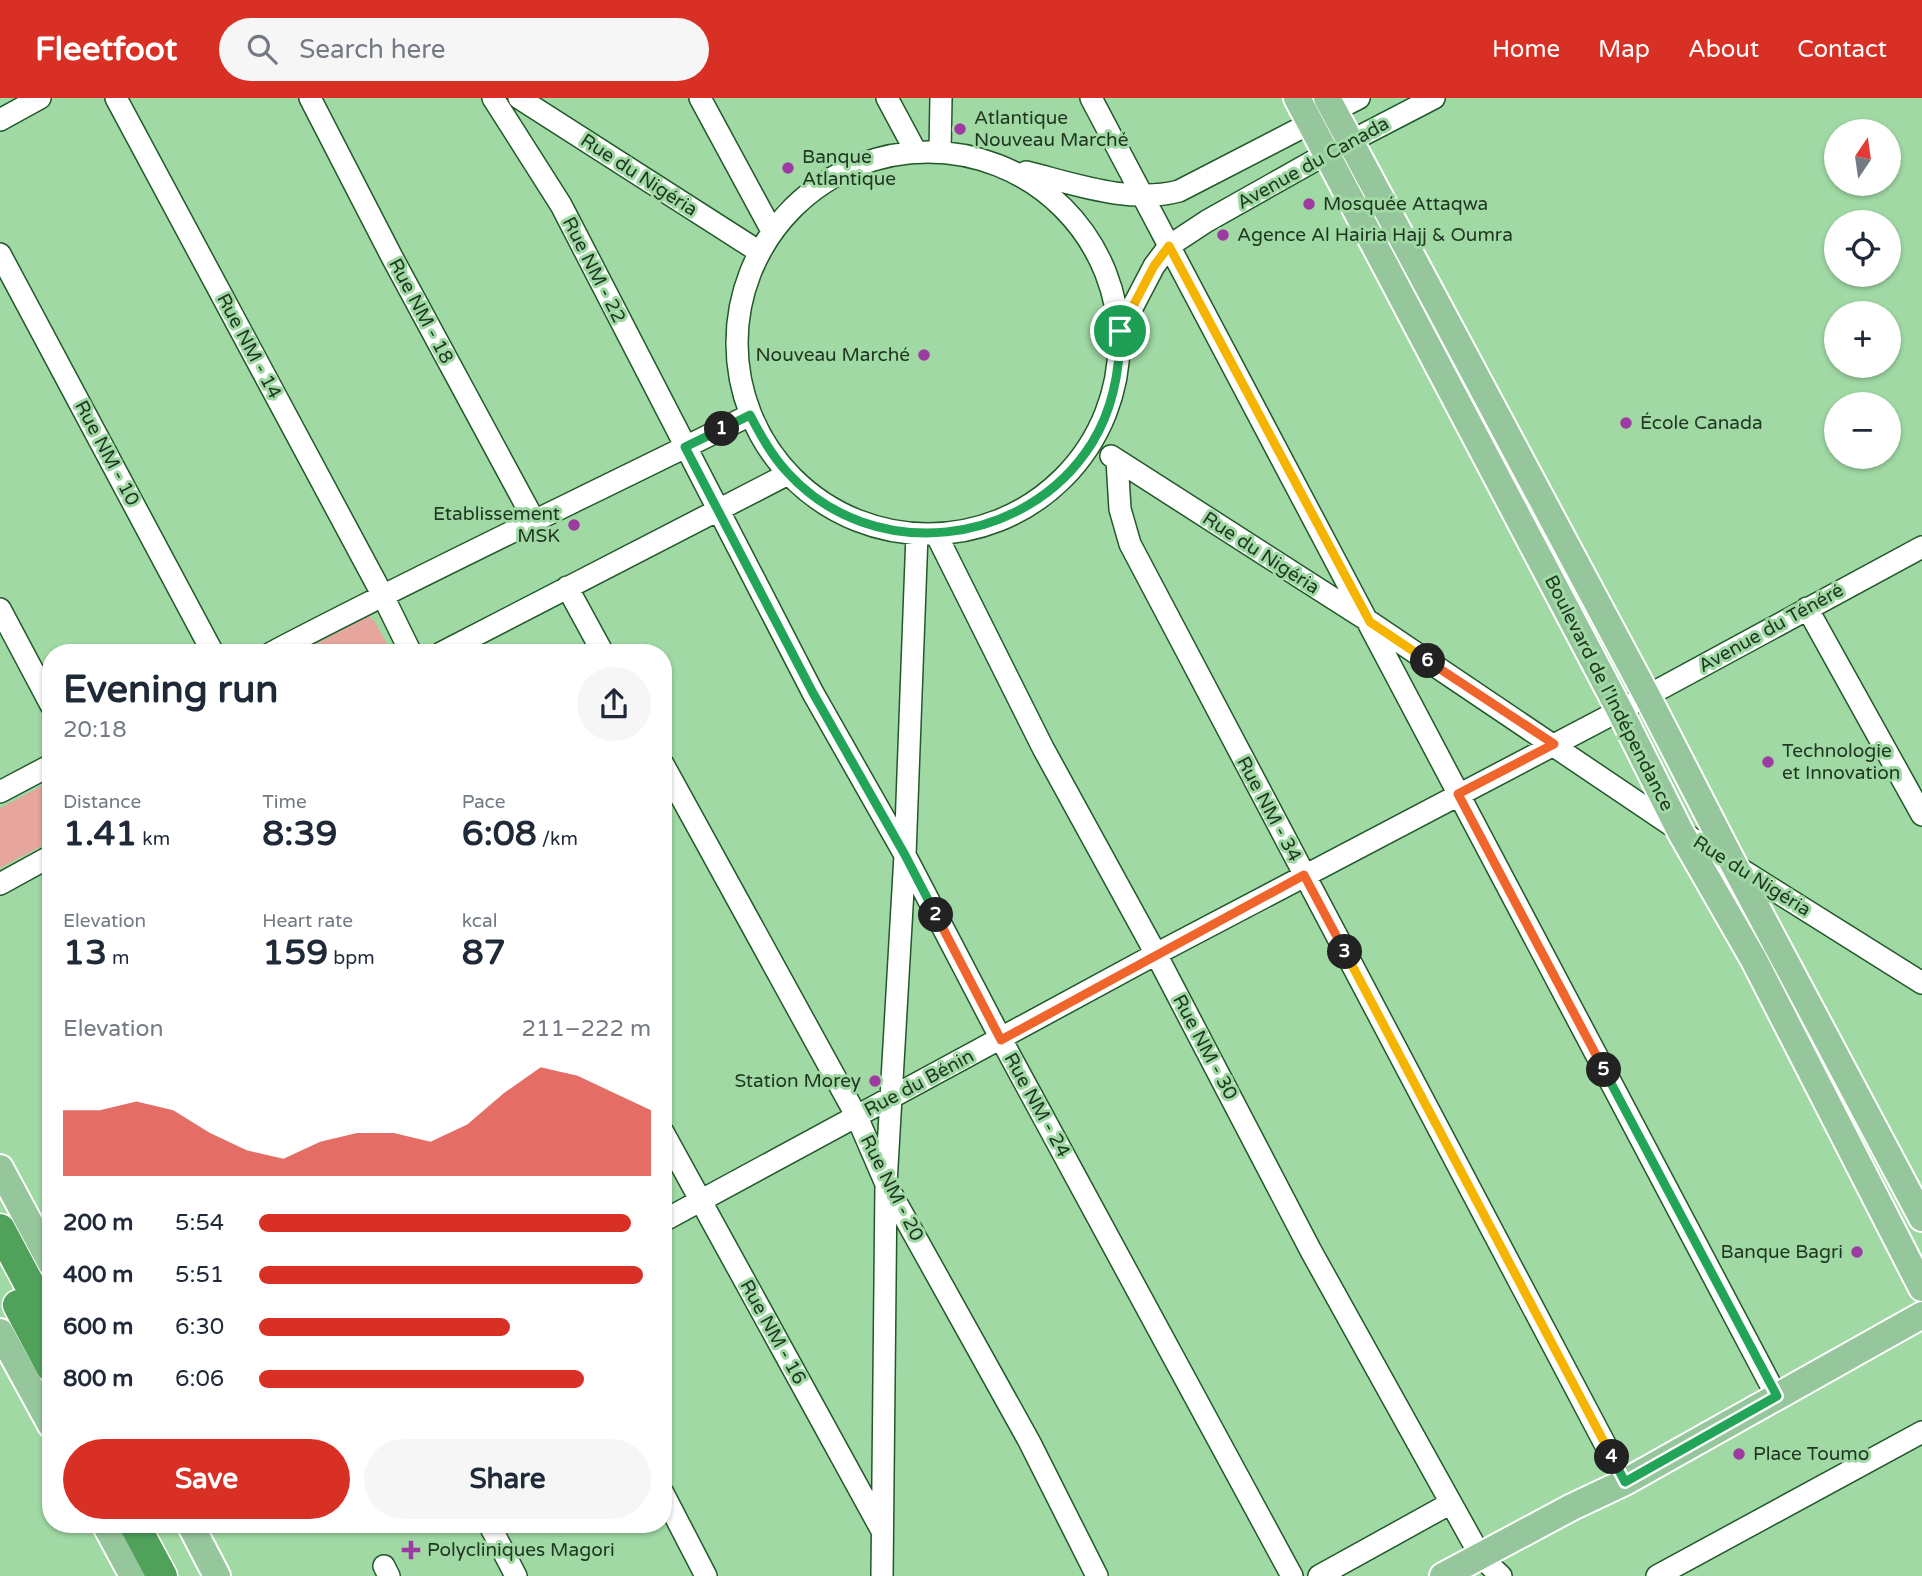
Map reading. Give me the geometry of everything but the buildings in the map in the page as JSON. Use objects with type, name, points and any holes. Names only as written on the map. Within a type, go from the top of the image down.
[{"type":"highway","points":[[0,1229],[42,1308]]},
{"type":"highway","points":[[0,1271],[42,1350]]},
{"type":"highway","points":[[140,1533],[162,1576]]},
{"type":"highway","points":[[162,1533],[184,1576]]},
{"type":"main road","name":"Boulevard de l'Indépendance","points":[[1297,98],[1619,709],[1680,831],[1754,960],[1922,1288]]},
{"type":"main road","name":"Boulevard de l'Indépendance","points":[[1331,104],[1922,1217]]},
{"type":"main road","points":[[0,1168],[42,1246]]},
{"type":"main road","points":[[1443,1576],[1572,1507],[1625,1482],[1922,1315]]},
{"type":"main road","points":[[0,1332],[42,1409]]},
{"type":"main road","points":[[110,1533],[133,1576]]},
{"type":"main road","points":[[195,1533],[218,1576]]},
{"type":"street","points":[[0,120],[40,98]]},
{"type":"street","name":"Rue NM - 14","points":[[117,98],[382,594]]},
{"type":"street","name":"Rue NM - 18","points":[[310,98],[393,259],[535,522]]},
{"type":"street","name":"Rue NM - 22","points":[[493,98],[561,205],[685,447]]},
{"type":"street","name":"Rue du Nigéria","points":[[519,98],[758,251]]},
{"type":"street","points":[[700,98],[772,230]]},
{"type":"street","points":[[887,98],[916,152]]},
{"type":"street","points":[[940,152],[941,98]]},
{"type":"street","points":[[1091,98],[1777,1396]]},
{"type":"street","name":"Avenue du Canada","points":[[997,164],[1108,192],[1143,196],[1164,195],[1179,191],[1311,124],[1331,104],[1359,98]]},
{"type":"street","name":"Avenue du Canada","points":[[1120,331],[1154,266],[1169,246],[1207,221],[1326,154],[1434,98]]},
{"type":"street","points":[[916,152],[940,152],[997,164],[1019,175],[1058,203],[1090,240],[1111,284],[1120,331],[1117,378],[1111,401],[1092,444],[1073,469],[1051,491],[997,522],[926,534],[888,530],[860,522],[834,510],[788,474],[766,446],[750,415],[739,381],[736,345],[738,310],[758,251],[772,230],[805,196],[825,181],[869,161],[916,152]]},
{"type":"street","name":"Rue NM - 10","points":[[0,254],[208,644]]},
{"type":"street","points":[[288,644],[382,594],[535,522],[750,415]]},
{"type":"street","name":"Rue du Nigéria","points":[[1092,444],[1370,622],[1680,831],[1922,983]]},
{"type":"street","name":"Rue NM - 24","points":[[685,447],[813,693],[905,855],[1001,1040],[1292,1576]]},
{"type":"street","name":"Rue NM - 34","points":[[1117,460],[1120,509],[1130,544],[1625,1482]]},
{"type":"street","points":[[458,644],[788,474]]},
{"type":"street","points":[[882,1576],[886,1184],[926,534]]},
{"type":"street","name":"Rue NM - 30","points":[[926,534],[1156,954],[1311,1251],[1481,1557],[1501,1576]]},
{"type":"street","name":"Avenue du Ténéré","points":[[1619,709],[1922,547]]},
{"type":"street","points":[[567,587],[598,644]]},
{"type":"street","points":[[382,594],[407,644]]},
{"type":"street","points":[[1807,608],[1922,816]]},
{"type":"street","points":[[0,609],[42,688]]},
{"type":"street","name":"Rue du Bénin","points":[[672,1216],[1156,954],[1619,709]]},
{"type":"street","points":[[0,792],[42,770]]},
{"type":"street","name":"Rue NM - 20","points":[[672,780],[857,1116],[886,1184],[1029,1441],[1097,1576]]},
{"type":"street","points":[[0,884],[42,861]]},
{"type":"street","name":"Rue NM - 16","points":[[672,1149],[882,1531]]},
{"type":"street","points":[[1657,1576],[1922,1432]]},
{"type":"street","points":[[1319,1576],[1451,1503]]},
{"type":"street","points":[[672,1510],[706,1576]]},
{"type":"street","points":[[494,1533],[516,1576]]},
{"type":"shaded area","points":[[369,616],[387,644],[316,644]]},
{"type":"shaded area","points":[[42,786],[42,846],[0,868],[0,808]]},
{"type":"place","name":"Atlantique Nouveau Marché","points":[[960,129]]},
{"type":"place","name":"Banque Atlantique","points":[[788,168]]},
{"type":"place","name":"Mosquée Attaqwa","points":[[1309,204]]},
{"type":"place","name":"Agence Al Hairia Hajj & Oumra","points":[[1223,235]]},
{"type":"place","name":"Nouveau Marché","points":[[924,355]]},
{"type":"place","name":"École Canada","points":[[1626,423]]},
{"type":"place","name":"Etablissement MSK","points":[[574,525]]},
{"type":"place","name":"Technologie et Innovation","points":[[1768,762]]},
{"type":"place","name":"Station Morey","points":[[875,1081]]},
{"type":"place","name":"Banque Bagri","points":[[1857,1252]]},
{"type":"place","name":"Place Toumo","points":[[1739,1454]]},
{"type":"place","name":"Polycliniques Magori","points":[[411,1550]]},
{"type":"route","points":[[1169,246],[1370,622],[1554,744],[1458,794],[1777,1396],[1625,1482],[1304,875],[1001,1040],[905,855],[813,693],[685,447],[750,415],[766,446],[788,474],[834,510],[860,522],[888,530],[936,534],[997,522],[1051,491],[1073,469],[1092,444],[1103,423],[1117,378],[1120,331],[1154,266],[1169,246]]}]
